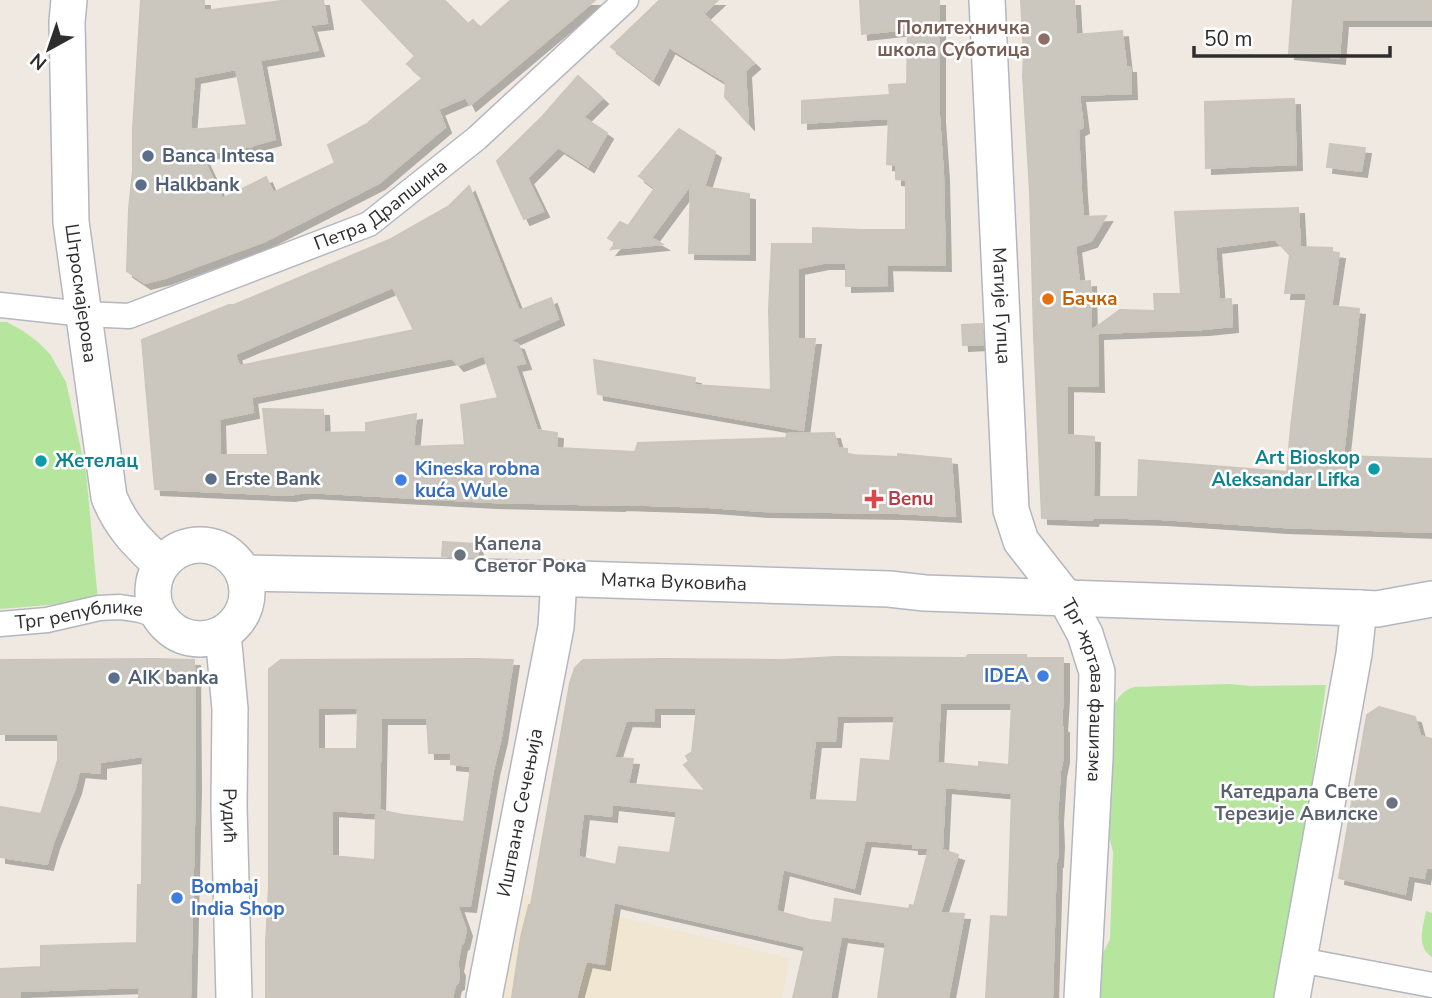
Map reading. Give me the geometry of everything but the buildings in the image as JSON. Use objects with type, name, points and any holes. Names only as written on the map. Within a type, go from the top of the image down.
[{"type":"street","name":"Штросмајерова","points":[[69,0],[67,22],[71,222],[109,497],[129,533],[161,565]]},
{"type":"street","name":"Матије Гупца","points":[[987,0],[1011,510],[1021,541],[1065,597]]},
{"type":"street","name":"Петра Драпшина","points":[[84,314],[129,316],[369,224],[477,138],[616,4]]},
{"type":"street","points":[[0,305],[84,314]]},
{"type":"street","points":[[198,545],[212,546],[236,561],[243,573],[247,601],[234,625],[223,634],[195,639],[181,635],[159,616],[154,603],[155,577],[171,554],[198,545]]},
{"type":"street","name":"Матка Вуковића","points":[[243,573],[559,579],[1065,597]]},
{"type":"street","name":"Иштвана Сечењија","points":[[484,998],[556,626],[559,579]]},
{"type":"street","name":"Трг жртава фашизма","points":[[1065,597],[1377,609],[1432,599]]},
{"type":"street","name":"Трг жртава фашизма","points":[[1065,597],[1085,634],[1097,672],[1082,998]]},
{"type":"street","name":"Трг републике","points":[[0,624],[47,621],[99,608],[120,607],[159,616]]},
{"type":"street","points":[[1292,998],[1354,654],[1359,608]]},
{"type":"street","name":"Рудић","points":[[223,634],[230,709],[229,806],[234,998]]},
{"type":"street","points":[[1300,960],[1432,985]]},
{"type":"shaded area","points":[[525,894],[790,958],[782,998],[503,998]]},
{"type":"green space","points":[[0,322],[7,322],[38,342],[50,354],[66,382],[86,472],[98,601],[0,609]]},
{"type":"green space","points":[[1326,685],[1281,998],[1096,998],[1097,966],[1110,939],[1113,852],[1106,823],[1113,708],[1126,690],[1134,687]]},
{"type":"green space","points":[[1426,911],[1432,913],[1432,957],[1422,942]]},
{"type":"place","name":"Политехничка школа Суботица","points":[[1044,39]]},
{"type":"place","name":"Banca Intesa","points":[[148,156]]},
{"type":"place","name":"Halkbank","points":[[141,185]]},
{"type":"place","name":"Бачка","points":[[1048,299]]},
{"type":"place","name":"Жетелац","points":[[41,461]]},
{"type":"place","name":"Art Bioskop Aleksandar Lifka","points":[[1374,469]]},
{"type":"place","name":"Erste Bank","points":[[211,479]]},
{"type":"place","name":"Kineska robna kuća Wule","points":[[401,480]]},
{"type":"place","name":"Benu","points":[[874,499]]},
{"type":"place","name":"Капела Светог Рока","points":[[460,555]]},
{"type":"place","name":"IDEA","points":[[1043,676]]},
{"type":"place","name":"AIK banka","points":[[114,678]]},
{"type":"place","name":"Катедрала Свете Терезије Авилске","points":[[1392,803]]},
{"type":"place","name":"Bombaj India Shop","points":[[177,898]]}]
